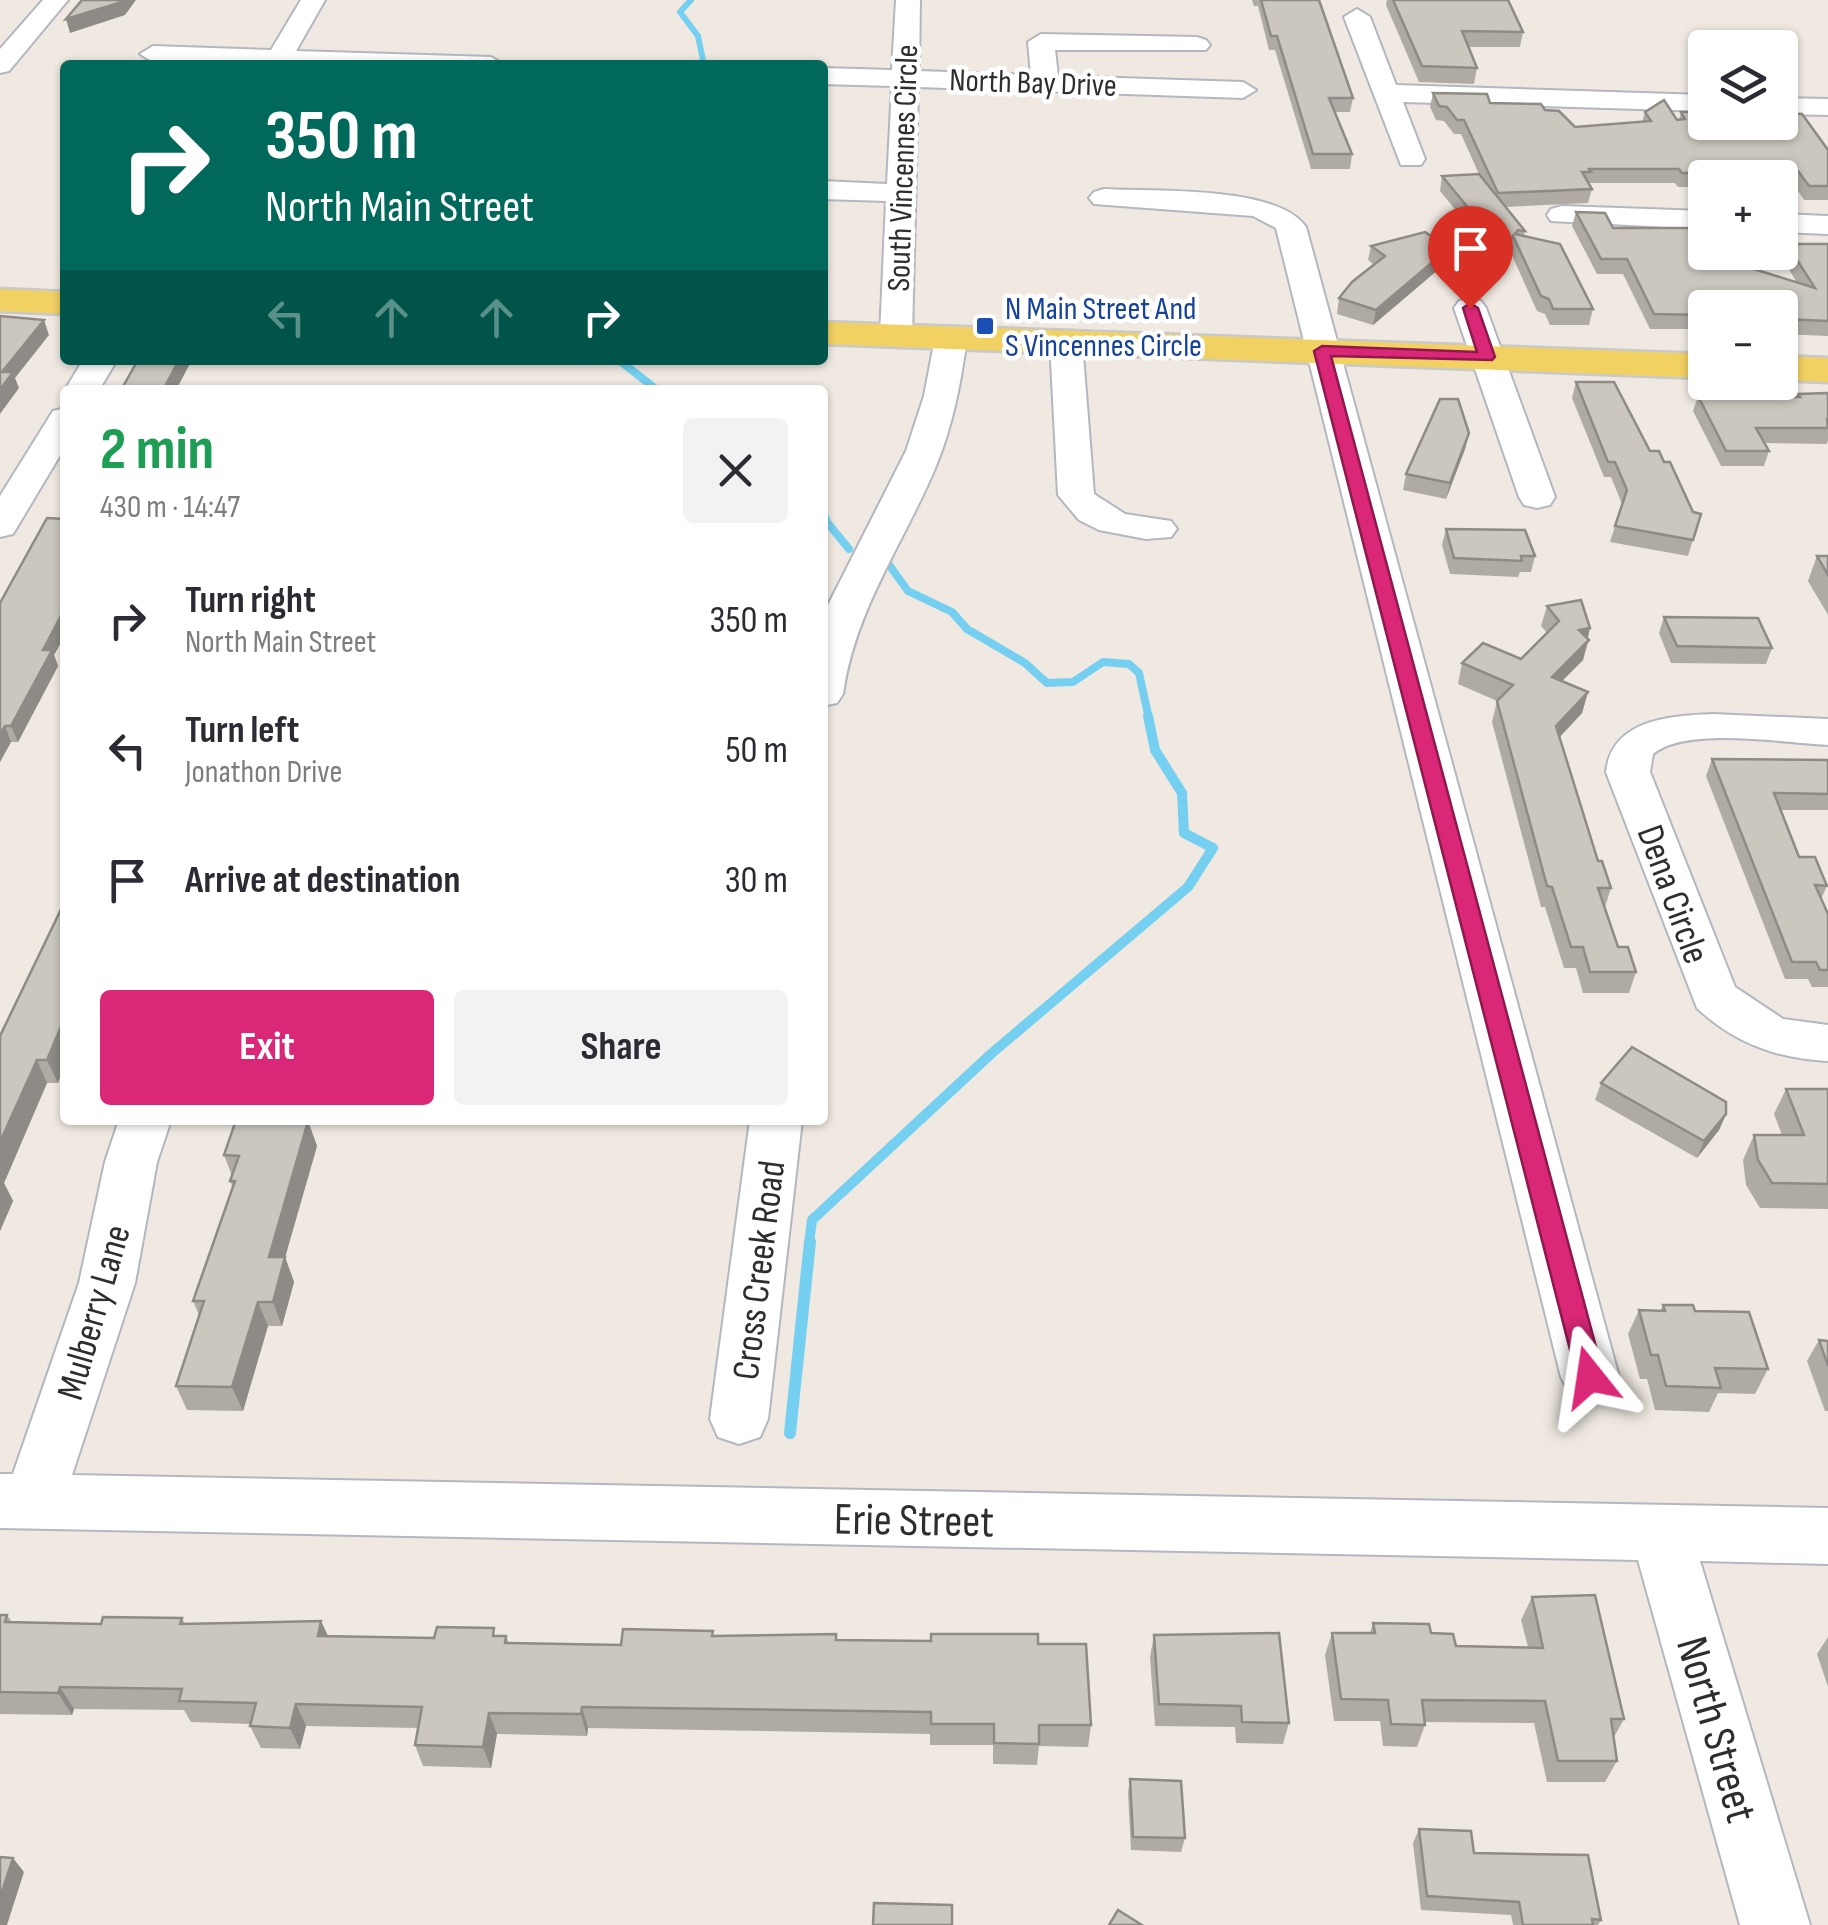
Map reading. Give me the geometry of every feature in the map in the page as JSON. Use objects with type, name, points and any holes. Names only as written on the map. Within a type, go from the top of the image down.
[{"type":"main road","points":[[0,300],[60,303]]},
{"type":"main road","points":[[828,332],[1688,365]]},
{"type":"main road","points":[[1798,369],[1828,370]]},
{"type":"street","points":[[0,64],[56,0]]},
{"type":"street","points":[[278,60],[314,0]]},
{"type":"street","name":"South Vincennes Circle","points":[[896,336],[908,0]]},
{"type":"street","points":[[1357,17],[1411,160]]},
{"type":"street","points":[[1044,82],[1041,42],[1197,44]]},
{"type":"street","points":[[153,54],[246,60]]},
{"type":"street","name":"North Bay Drive","points":[[828,76],[1243,90]]},
{"type":"street","points":[[1386,93],[1688,102]]},
{"type":"street","points":[[1798,106],[1828,107]]},
{"type":"street","points":[[828,190],[902,192]]},
{"type":"street","points":[[1104,198],[1272,210],[1291,226],[1590,1377]]},
{"type":"street","points":[[1562,215],[1688,219]]},
{"type":"street","points":[[1798,224],[1828,225]]},
{"type":"street","points":[[1470,308],[1537,497]]},
{"type":"street","points":[[828,674],[867,558],[910,484],[942,400],[951,338]]},
{"type":"street","points":[[1066,342],[1076,495],[1087,510],[1102,520],[1158,529]]},
{"type":"street","points":[[6,507],[60,426]]},
{"type":"street","points":[[6,507],[60,499]]},
{"type":"street","name":"Dena Circle","points":[[1828,732],[1668,731],[1636,746],[1628,760],[1628,772],[1714,996],[1751,1026],[1784,1039],[1828,1044]]},
{"type":"street","name":"Mulberry Lane","points":[[16,1501],[107,1283],[131,1162],[143,1125]]},
{"type":"street","name":"Cross Creek Road","points":[[739,1419],[775,1125]]},
{"type":"street","name":"Erie Street","points":[[16,1501],[1828,1536]]},
{"type":"street","name":"North Street","points":[[1661,1533],[1774,1925]]},
{"type":"building","points":[[82,0],[123,0],[66,19]]},
{"type":"building","points":[[1261,0],[1319,0],[1353,98],[1329,98],[1352,154],[1313,154],[1277,36],[1271,36]]},
{"type":"building","points":[[1393,0],[1508,0],[1523,32],[1462,31],[1477,68],[1422,66]]},
{"type":"building","points":[[1433,93],[1487,94],[1490,103],[1541,104],[1545,110],[1559,111],[1575,127],[1651,121],[1645,112],[1664,100],[1677,120],[1685,119],[1681,112],[1688,112],[1688,140],[1798,140],[1798,114],[1802,114],[1828,150],[1828,186],[1809,186],[1798,171],[1798,160],[1688,160],[1688,173],[1679,169],[1589,169],[1591,172],[1582,172],[1592,189],[1498,193],[1464,120],[1457,120],[1447,107],[1439,106]]},
{"type":"building","points":[[1479,174],[1525,231],[1515,234],[1560,244],[1593,309],[1553,309],[1549,299],[1541,296],[1513,236],[1503,250],[1442,176]]},
{"type":"building","points":[[1576,212],[1605,213],[1613,228],[1688,228],[1688,270],[1757,270],[1815,288],[1798,261],[1798,244],[1828,244],[1828,321],[1798,320],[1798,290],[1688,290],[1688,315],[1654,314],[1627,259],[1601,259]]},
{"type":"building","points":[[1425,232],[1449,248],[1376,310],[1339,298],[1352,282],[1385,256],[1371,246]]},
{"type":"building","points":[[0,316],[44,320],[2,372],[13,372],[0,390]]},
{"type":"building","points":[[135,365],[176,365],[166,385],[124,385]]},
{"type":"building","points":[[1576,382],[1614,382],[1650,451],[1659,451],[1664,462],[1670,462],[1693,512],[1701,514],[1693,540],[1615,526],[1627,490],[1615,462],[1608,462]]},
{"type":"building","points":[[1828,393],[1828,428],[1756,428],[1769,451],[1726,451],[1700,400],[1798,400],[1798,394]]},
{"type":"building","points":[[1440,399],[1458,399],[1469,433],[1450,483],[1406,474]]},
{"type":"building","points":[[47,518],[60,519],[60,618],[43,650],[52,650],[11,726],[5,726],[0,734],[0,603]]},
{"type":"building","points":[[1446,529],[1525,530],[1535,556],[1521,556],[1522,561],[1454,558]]},
{"type":"building","points":[[1817,556],[1828,556],[1828,575]]},
{"type":"building","points":[[1581,600],[1590,628],[1579,630],[1589,640],[1552,677],[1588,692],[1556,726],[1598,861],[1602,861],[1611,888],[1598,888],[1618,947],[1628,947],[1636,972],[1590,972],[1583,947],[1571,947],[1552,887],[1547,886],[1497,701],[1513,685],[1462,663],[1483,643],[1521,659],[1559,621],[1547,606]]},
{"type":"building","points":[[1664,617],[1758,618],[1772,648],[1677,646]]},
{"type":"building","points":[[1712,759],[1828,760],[1828,794],[1774,793],[1799,857],[1815,857],[1827,886],[1815,885],[1828,914],[1828,970],[1820,970],[1816,962],[1792,962]]},
{"type":"building","points":[[60,911],[60,1029],[47,1060],[37,1060],[0,1142],[0,1036]]},
{"type":"building","points":[[1632,1047],[1726,1102],[1726,1114],[1704,1141],[1601,1083]]},
{"type":"building","points":[[1786,1089],[1828,1089],[1828,1184],[1772,1183],[1758,1160],[1754,1135],[1804,1135]]},
{"type":"building","points":[[234,1125],[307,1125],[269,1257],[285,1257],[273,1302],[258,1302],[232,1387],[176,1386],[204,1301],[193,1301],[235,1181],[230,1181],[239,1156],[224,1155]]},
{"type":"building","points":[[1663,1305],[1693,1305],[1695,1311],[1749,1312],[1768,1369],[1715,1368],[1721,1388],[1666,1386],[1658,1355],[1651,1355],[1639,1310],[1665,1311]]},
{"type":"building","points":[[1819,1340],[1828,1341],[1828,1366]]},
{"type":"building","points":[[1595,1595],[1624,1719],[1611,1719],[1617,1761],[1558,1761],[1545,1701],[1422,1700],[1425,1725],[1391,1724],[1388,1700],[1341,1699],[1332,1633],[1375,1633],[1373,1623],[1429,1624],[1431,1633],[1453,1634],[1456,1646],[1543,1648],[1532,1597]]},
{"type":"building","points":[[0,1615],[7,1615],[5,1622],[101,1624],[103,1617],[182,1618],[180,1624],[321,1621],[318,1636],[434,1638],[437,1627],[494,1628],[493,1636],[506,1636],[505,1643],[621,1645],[623,1629],[713,1631],[712,1636],[836,1634],[836,1640],[931,1641],[931,1634],[1038,1634],[1038,1644],[1086,1644],[1091,1725],[1039,1725],[1039,1744],[994,1743],[994,1724],[931,1724],[931,1712],[582,1707],[581,1714],[489,1713],[483,1747],[415,1745],[422,1707],[296,1704],[290,1728],[250,1726],[256,1703],[179,1701],[182,1689],[60,1687],[58,1693],[0,1692]]},
{"type":"building","points":[[1279,1633],[1289,1723],[1242,1722],[1241,1706],[1159,1704],[1154,1635]]},
{"type":"building","points":[[1130,1779],[1181,1781],[1185,1838],[1133,1837]]},
{"type":"building","points":[[1419,1829],[1471,1831],[1474,1853],[1588,1855],[1601,1920],[1592,1919],[1593,1925],[1523,1925],[1519,1902],[1427,1896]]},
{"type":"building","points":[[0,1857],[13,1858],[0,1898]]},
{"type":"building","points":[[874,1903],[952,1905],[952,1925],[873,1925]]},
{"type":"building","points":[[1118,1910],[1142,1925],[1109,1925]]},
{"type":"waterway","points":[[691,0],[680,12],[698,36],[703,60]]},
{"type":"waterway","points":[[625,365],[651,385]]},
{"type":"waterway","points":[[828,523],[849,549]]},
{"type":"waterway","points":[[887,562],[908,591],[952,612],[967,629],[1025,663],[1047,683],[1073,682],[1103,662],[1129,664],[1139,673],[1149,719]]},
{"type":"waterway","points":[[809,1244],[812,1220],[992,1053],[1188,887],[1213,848],[1184,833],[1182,793],[1155,750],[1148,716]]},
{"type":"waterway","points":[[790,1433],[810,1242]]},
{"type":"place","name":"N Main Street And S Vincennes Circle","points":[[985,326]]},
{"type":"route","points":[[1470,308],[1487,357],[1322,351],[1590,1377]]}]
